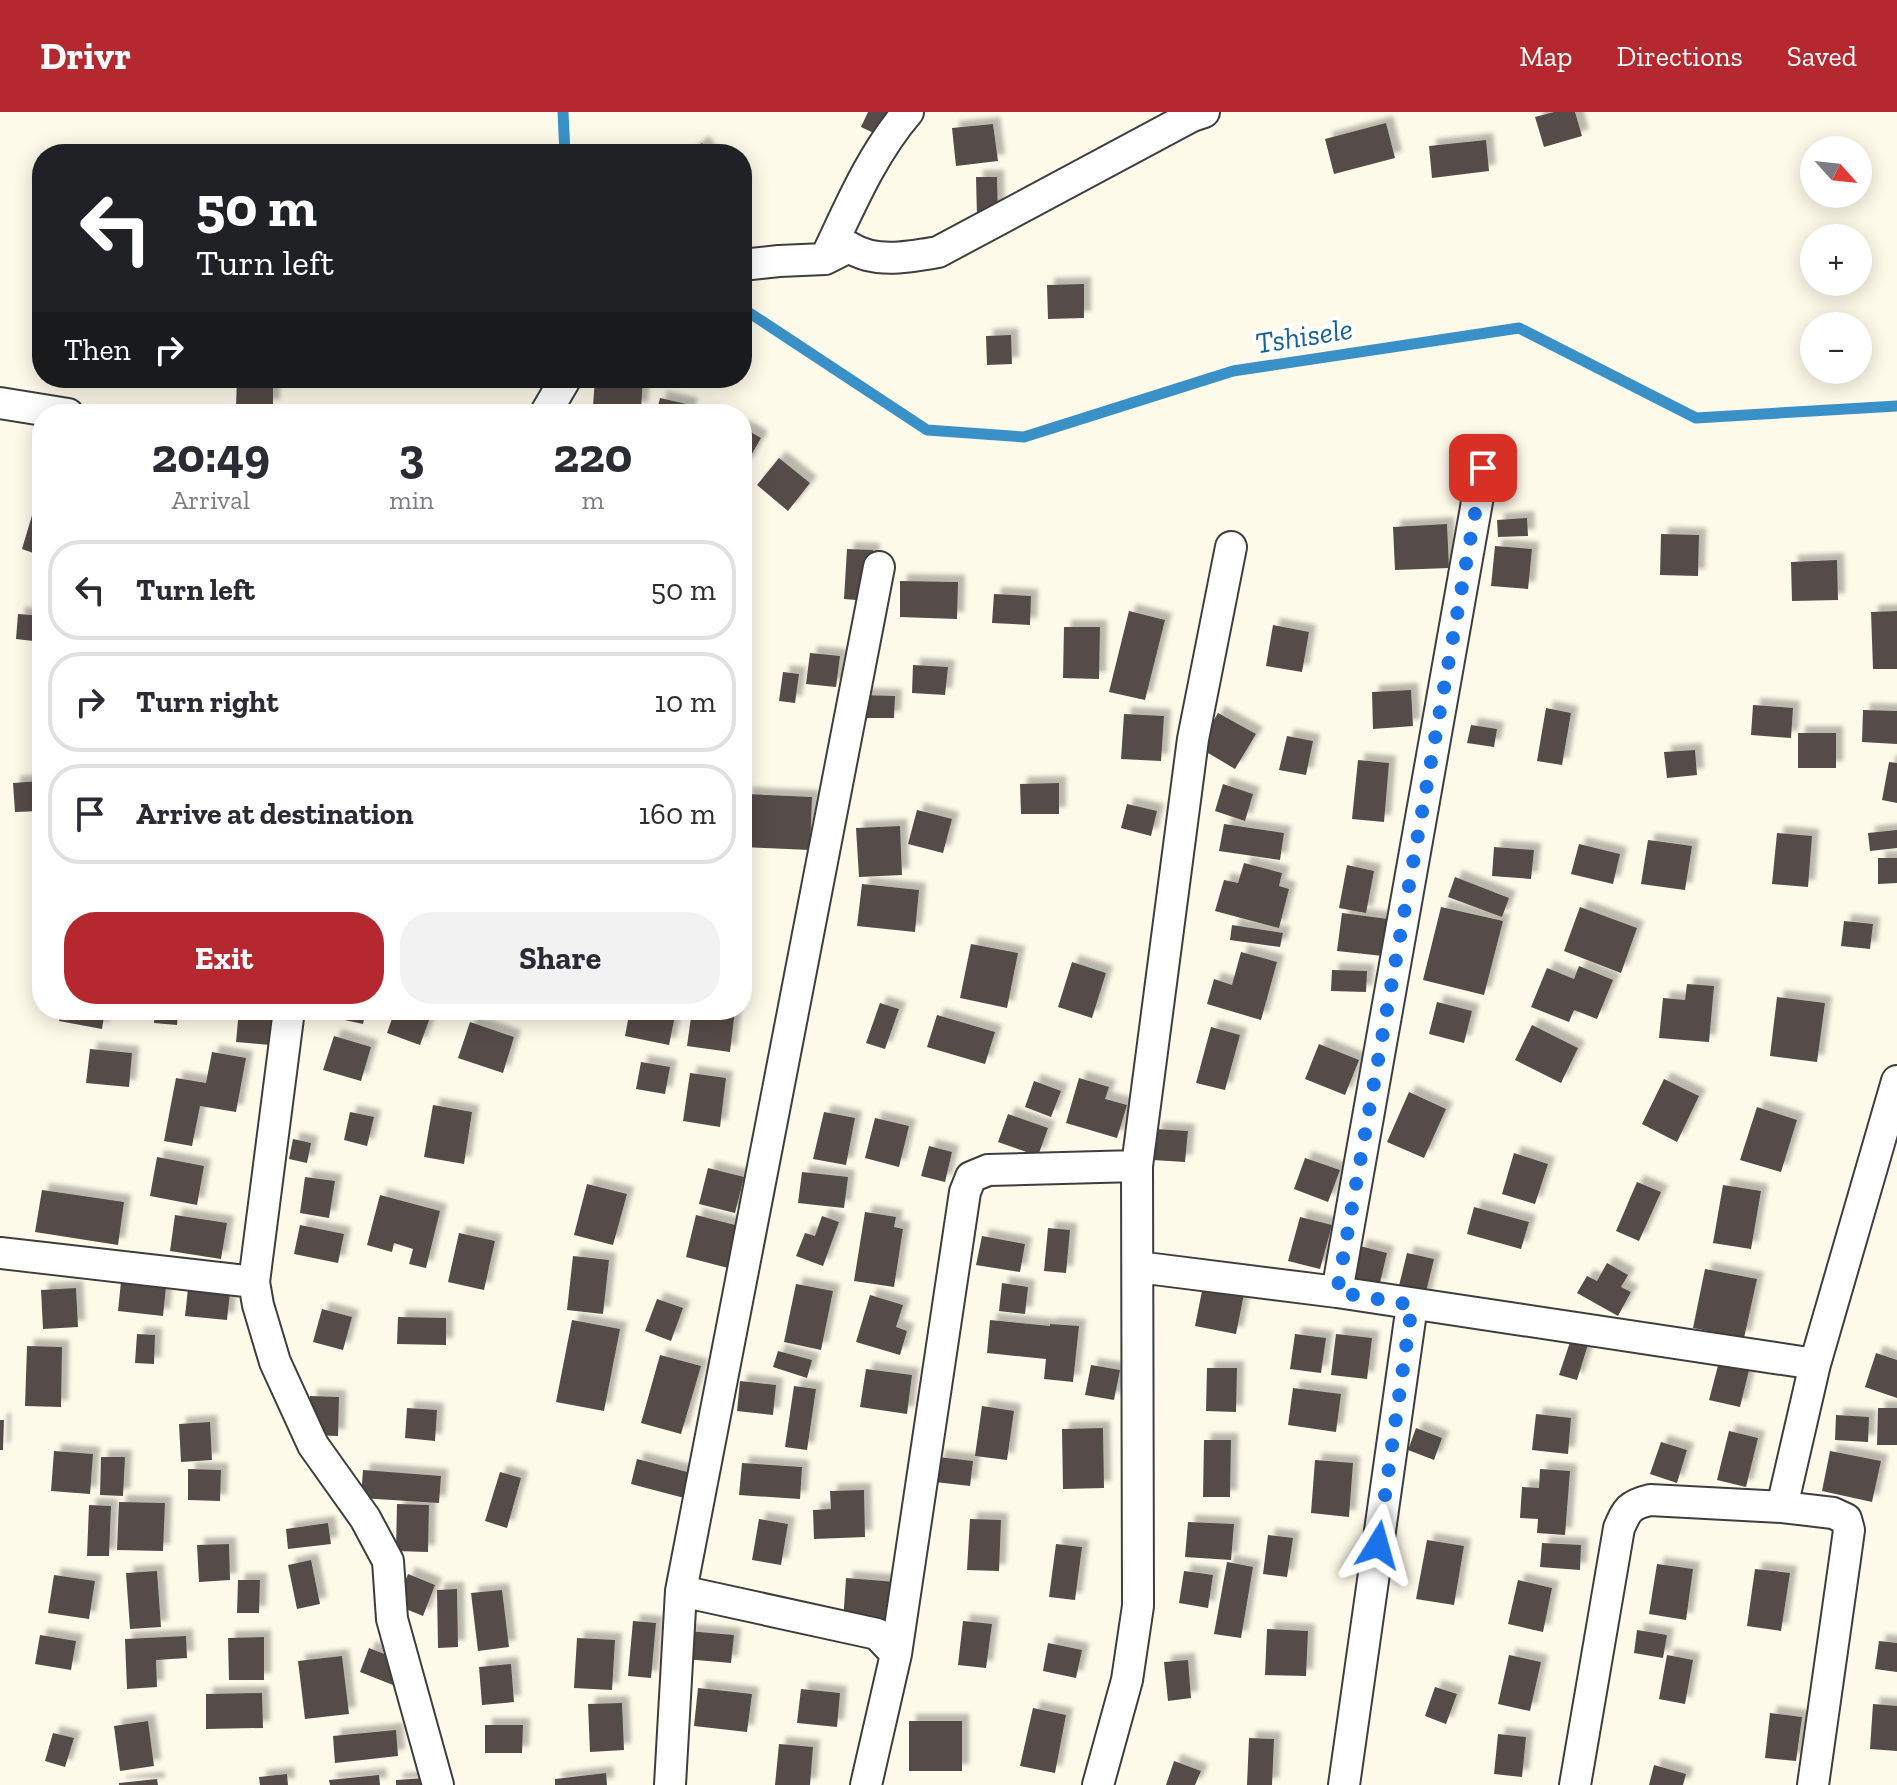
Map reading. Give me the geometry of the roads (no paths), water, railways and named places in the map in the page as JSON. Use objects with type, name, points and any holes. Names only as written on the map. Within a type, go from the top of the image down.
[{"type":"street","points":[[825,259],[871,164],[908,112]]},
{"type":"street","points":[[752,264],[825,259],[849,247],[859,254],[902,259],[938,252],[1204,112]]},
{"type":"street","points":[[0,403],[32,408]]},
{"type":"street","points":[[1337,1292],[1483,468]]},
{"type":"street","points":[[1098,1785],[1127,1680],[1138,1606],[1137,1166],[1193,739],[1231,547]]},
{"type":"street","points":[[670,1785],[681,1591],[879,567]]},
{"type":"street","points":[[288,1020],[254,1282],[258,1305],[275,1362],[313,1445],[365,1518],[388,1561],[392,1619],[438,1785]]},
{"type":"street","points":[[1782,1507],[1815,1364],[1897,1081]]},
{"type":"street","points":[[866,1785],[896,1654],[965,1192],[971,1177],[988,1170],[1137,1166]]},
{"type":"street","points":[[0,1253],[254,1282]]},
{"type":"street","points":[[1138,1267],[1337,1292],[1815,1364]]},
{"type":"street","points":[[1344,1785],[1412,1305]]},
{"type":"street","points":[[1575,1785],[1619,1528],[1627,1509],[1650,1500],[1782,1507],[1833,1513],[1846,1519],[1849,1530],[1813,1785]]},
{"type":"street","points":[[681,1591],[877,1634],[896,1654]]},
{"type":"waterway","name":"Tshisele","points":[[563,112],[565,144]]},
{"type":"waterway","name":"Tshisele","points":[[752,315],[927,430],[1024,437],[1233,371],[1519,328],[1696,418],[1897,406]]}]
